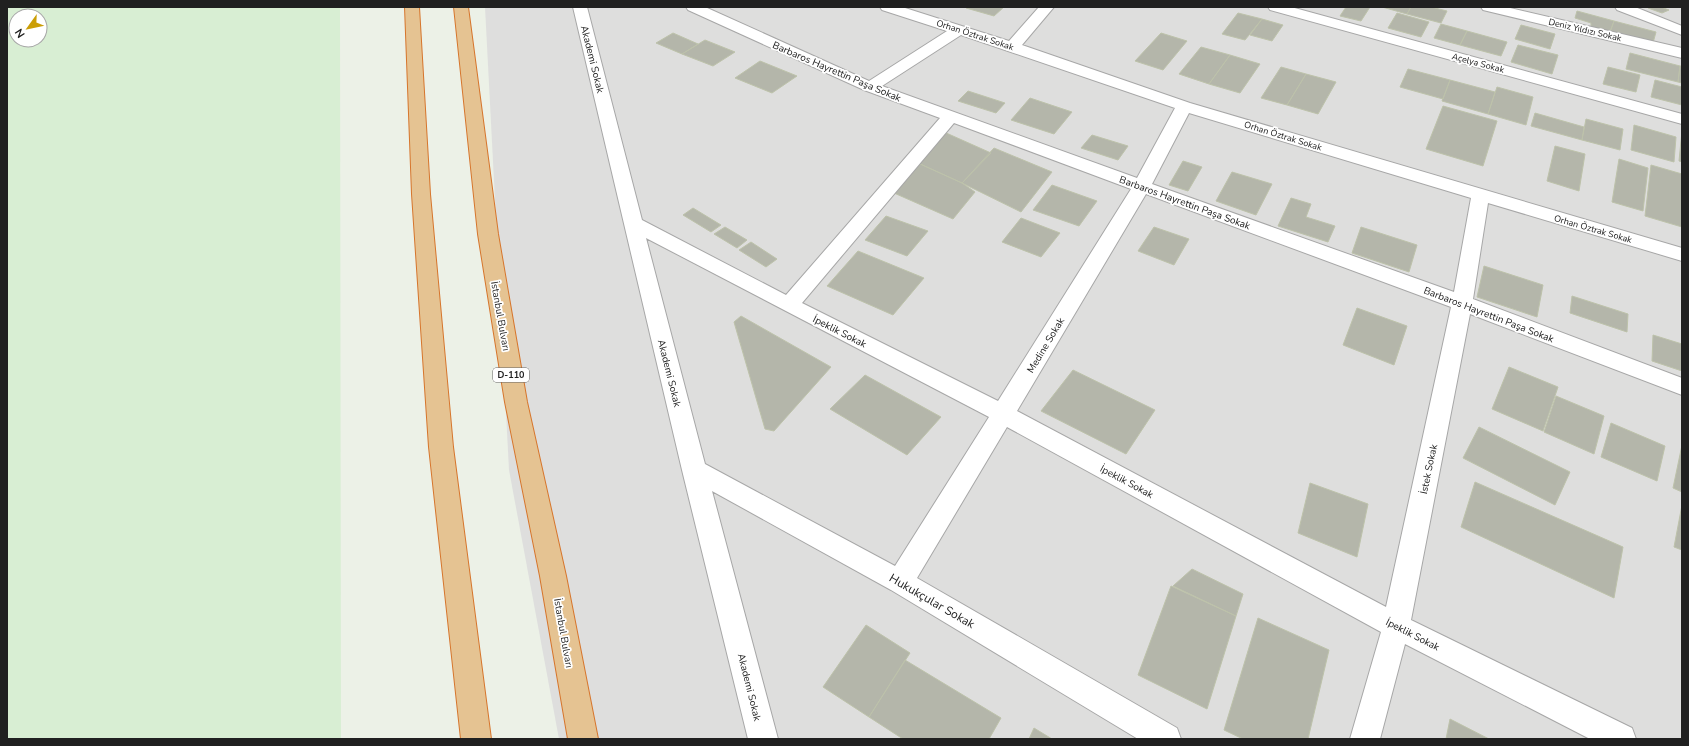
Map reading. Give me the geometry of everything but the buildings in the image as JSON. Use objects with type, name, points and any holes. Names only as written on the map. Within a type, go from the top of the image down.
[{"type":"highway","points":[[412,7],[421,194],[440,446],[476,739]]},
{"type":"highway","name":"İstanbul Bulvarı","points":[[461,7],[488,234],[516,402],[553,576],[583,739]]},
{"type":"street","name":"Akademi Sokak","points":[[580,7],[694,470],[763,739]]},
{"type":"street","name":"Barbaros Hayrettin Paşa Sokak","points":[[693,7],[870,87],[1462,303],[1682,387]]},
{"type":"street","name":"Orhan Öztrak Sokak","points":[[887,7],[1012,47],[1184,106],[1480,196],[1682,255]]},
{"type":"street","points":[[1012,47],[1046,7]]},
{"type":"street","name":"Açelya Sokak","points":[[1275,7],[1682,119]]},
{"type":"street","name":"Deniz Yıldızı Sokak","points":[[1488,7],[1682,53]]},
{"type":"street","points":[[1622,7],[1682,31]]},
{"type":"street","points":[[870,87],[959,30]]},
{"type":"street","name":"Medine Sokak","points":[[900,582],[1142,186],[1184,106]]},
{"type":"street","points":[[788,305],[951,116]]},
{"type":"street","name":"İstek Sokak","points":[[1365,739],[1396,626],[1462,303],[1480,196]]},
{"type":"street","name":"İpeklik Sokak","points":[[633,223],[788,305],[1003,414],[1396,626],[1621,739]]},
{"type":"street","name":"Hukukçular Sokak","points":[[694,470],[900,582],[1166,739]]},
{"type":"shaded area","points":[[485,7],[1682,7],[1682,739],[559,739],[509,470]]},
{"type":"green space","points":[[7,7],[340,7],[341,739],[7,739]]}]
